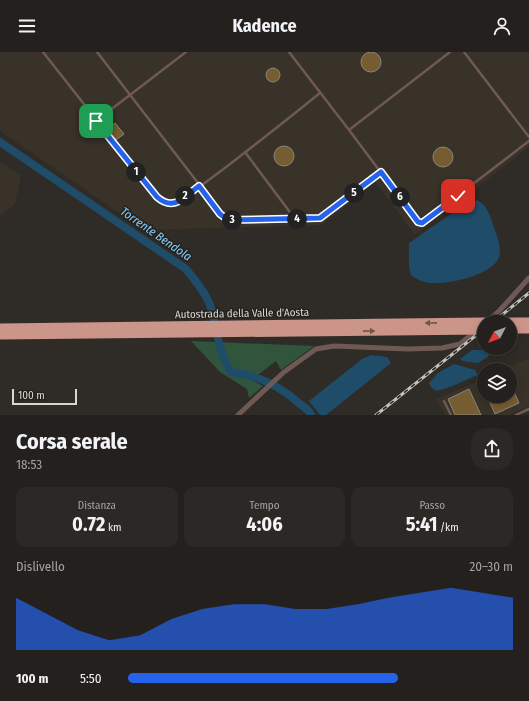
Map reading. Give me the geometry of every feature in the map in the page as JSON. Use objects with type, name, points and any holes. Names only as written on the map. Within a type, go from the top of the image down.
[{"type":"highway","name":"Autostrada della Valle d'Aosta","points":[[0,335],[477,322]]},
{"type":"highway","points":[[517,322],[529,322]]},
{"type":"highway","name":"Autostrada della Valle d'Aosta","points":[[0,328],[189,330]]},
{"type":"highway","name":"Autostrada della Valle d'Aosta","points":[[216,329],[477,330]]},
{"type":"highway","points":[[517,330],[529,329]]},
{"type":"street","points":[[494,315],[529,278]]},
{"type":"street","points":[[238,415],[275,380],[306,355],[320,348],[334,346],[408,349],[451,347],[460,344],[477,330]]},
{"type":"lane","points":[[43,52],[157,197],[164,203],[170,205],[176,203],[199,186],[320,93]]},
{"type":"lane","points":[[97,52],[225,218],[320,218],[325,216],[381,172]]},
{"type":"lane","points":[[96,121],[186,52]]},
{"type":"lane","points":[[289,52],[418,222],[422,223],[529,141]]},
{"type":"lane","points":[[349,130],[450,52]]},
{"type":"lane","points":[[464,52],[529,137]]},
{"type":"lane","points":[[244,152],[295,219]]},
{"type":"lane","points":[[444,401],[451,415]]},
{"type":"lane","points":[[516,415],[529,410]]},
{"type":"shaded area","points":[[0,52],[529,52],[529,147],[415,235],[375,182],[322,225],[144,230],[0,131]]},
{"type":"shaded area","points":[[0,162],[21,175],[15,204],[0,216]]},
{"type":"shaded area","points":[[529,358],[529,406],[509,415],[445,415],[436,399],[477,382],[477,403],[517,403],[517,364]]},
{"type":"green space","points":[[191,341],[314,346],[281,370],[276,361],[251,380],[263,386],[249,398],[247,389],[220,372]]},
{"type":"water","points":[[477,200],[484,205],[488,212],[498,238],[500,254],[495,264],[477,275],[442,283],[423,282],[411,275],[409,267],[409,243],[458,209]]},
{"type":"water","points":[[472,350],[477,350],[477,355],[489,355],[478,363],[463,361],[460,359]]},
{"type":"water","points":[[371,355],[387,357],[391,363],[326,415],[320,415],[309,401],[362,359]]},
{"type":"water","points":[[454,364],[475,370],[477,375],[455,385],[435,390],[429,383],[438,373]]},
{"type":"building","points":[[371,52],[378,55],[381,62],[378,69],[371,72],[364,69],[361,62],[364,55]]},
{"type":"building","points":[[273,68],[278,70],[280,75],[278,80],[273,82],[268,80],[266,75],[268,70]]},
{"type":"building","points":[[115,123],[124,134],[116,140],[107,129]]},
{"type":"building","points":[[284,146],[291,149],[294,156],[291,163],[284,166],[277,163],[274,156],[277,149]]},
{"type":"building","points":[[443,147],[450,150],[453,157],[450,164],[443,167],[436,164],[433,157],[436,150]]},
{"type":"building","points":[[469,389],[481,415],[455,415],[448,399]]},
{"type":"building","points":[[517,399],[519,403],[495,414],[490,403],[517,403]]},
{"type":"waterway","name":"Torrente Bendola","points":[[0,142],[186,269],[200,286],[208,300],[213,314],[220,348],[226,364],[231,372],[241,373],[268,382],[285,392],[305,407],[311,415]]},
{"type":"railway","points":[[502,315],[529,293]]},
{"type":"railway","points":[[376,415],[477,335]]},
{"type":"route","points":[[96,121],[112,143],[157,197],[164,203],[170,205],[176,203],[199,186],[220,214],[228,220],[320,218],[325,216],[381,172],[418,222],[422,223],[458,196]]}]
